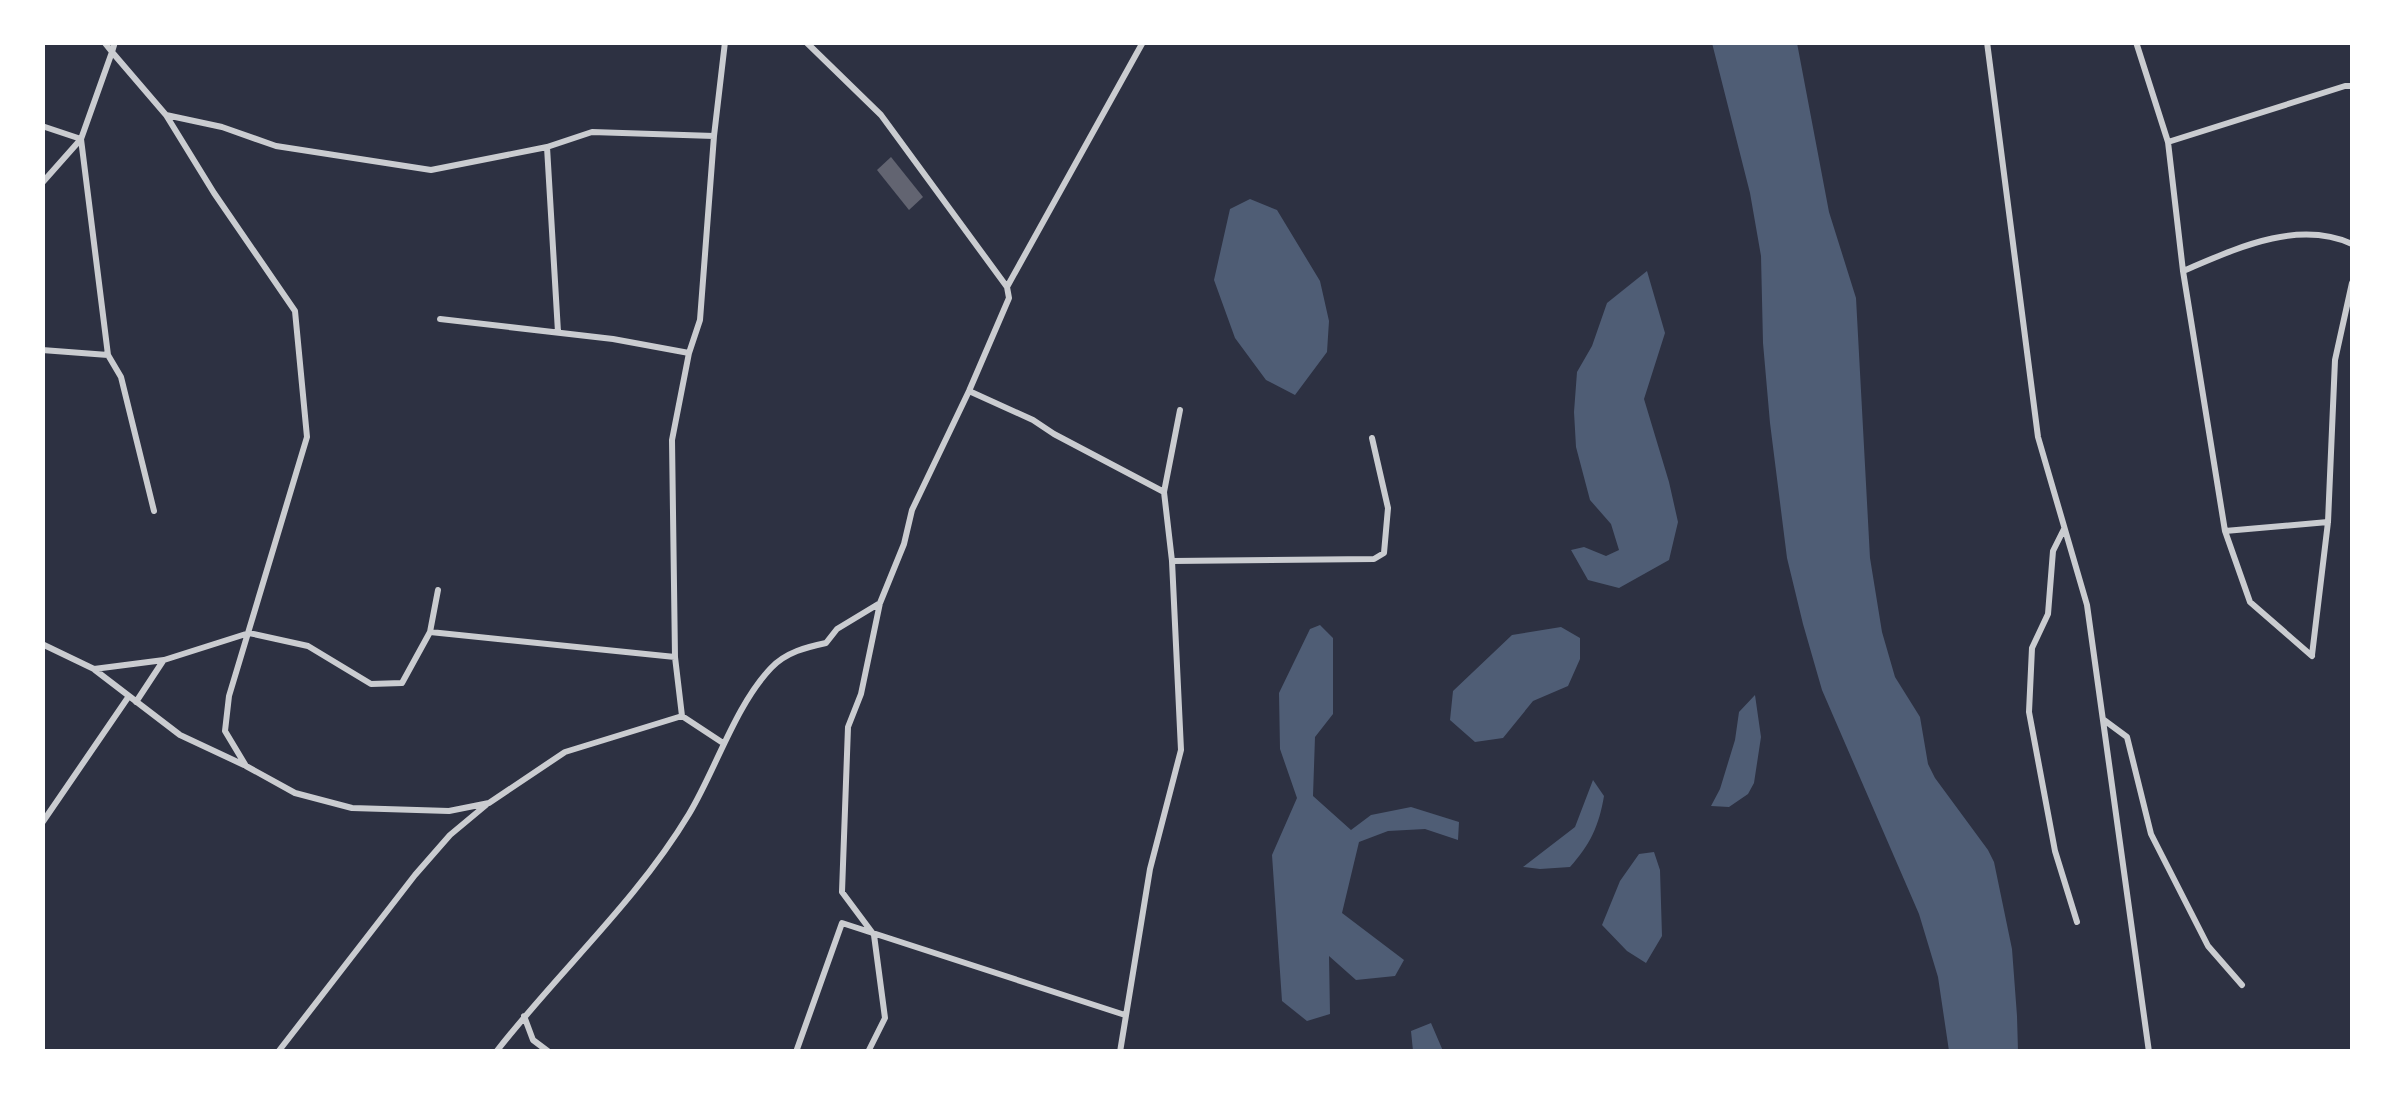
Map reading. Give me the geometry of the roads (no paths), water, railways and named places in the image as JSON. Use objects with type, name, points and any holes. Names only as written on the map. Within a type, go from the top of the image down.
[{"type":"street","points":[[104,42],[166,115],[295,312],[307,438],[229,696],[226,730],[246,766]]},
{"type":"street","points":[[42,183],[80,139],[115,42]]},
{"type":"street","points":[[682,716],[675,657],[672,440],[689,353],[700,320],[725,42]]},
{"type":"street","points":[[806,42],[881,115],[1006,287],[1009,298],[912,510],[904,544],[880,603],[861,694],[848,727],[842,892],[874,935],[885,1018],[868,1052]]},
{"type":"street","points":[[1006,287],[1143,42]]},
{"type":"street","points":[[1987,42],[2038,437],[2087,605],[2149,1052]]},
{"type":"street","points":[[2136,42],[2168,142],[2184,270],[2226,531],[2250,602],[2312,656],[2328,522],[2335,360],[2352,283]]},
{"type":"street","points":[[2168,142],[2352,86]]},
{"type":"street","points":[[166,115],[276,146],[431,170],[548,147],[592,132],[714,136]]},
{"type":"street","points":[[42,126],[80,139]]},
{"type":"street","points":[[80,139],[108,354],[122,377],[154,511]]},
{"type":"street","points":[[548,147],[558,332]]},
{"type":"street","points":[[2184,270],[2246,244],[2304,234],[2333,235],[2352,244]]},
{"type":"street","points":[[440,319],[613,339],[689,353]]},
{"type":"street","points":[[42,350],[108,354]]},
{"type":"street","points":[[969,391],[1034,420],[1164,492]]},
{"type":"street","points":[[1120,1052],[1150,869],[1181,750],[1172,561],[1164,492],[1180,410]]},
{"type":"street","points":[[1172,561],[1374,559],[1384,553],[1388,508],[1372,438]]},
{"type":"street","points":[[2226,531],[2328,522]]},
{"type":"street","points":[[2065,528],[2053,552],[2048,614],[2032,648],[2029,712],[2055,851],[2076,922]]},
{"type":"street","points":[[94,670],[164,660],[249,632],[308,646],[370,684],[402,682],[430,632],[438,590]]},
{"type":"street","points":[[496,1052],[638,888],[689,813],[724,743],[773,666],[786,656],[826,643],[837,629],[880,603]]},
{"type":"street","points":[[430,632],[675,657]]},
{"type":"street","points":[[42,644],[94,670],[180,735],[296,793],[352,808],[449,811],[489,803]]},
{"type":"street","points":[[42,823],[164,660]]},
{"type":"street","points":[[278,1052],[415,874],[450,835],[489,803],[564,752],[682,716],[724,743]]},
{"type":"street","points":[[2102,719],[2127,737],[2151,834],[2208,946],[2242,985]]},
{"type":"street","points":[[796,1052],[842,923],[1125,1015]]},
{"type":"street","points":[[524,1016],[533,1040],[549,1052]]},
{"type":"water","points":[[1712,43],[1797,43],[1829,212],[1856,298],[1870,558],[1882,632],[1895,677],[1920,717],[1928,764],[1994,862],[2012,949],[2018,1051],[1949,1051],[1938,977],[1919,914],[1822,690],[1787,558],[1763,343],[1761,256],[1750,193]]},
{"type":"water","points":[[1250,199],[1277,210],[1320,281],[1329,321],[1327,352],[1295,395],[1266,380],[1235,338],[1214,280],[1230,209]]},
{"type":"water","points":[[1647,271],[1665,333],[1644,399],[1678,522],[1669,560],[1619,588],[1588,580],[1571,550],[1584,547],[1606,556],[1619,550],[1611,524],[1590,500],[1576,447],[1577,372],[1592,346],[1607,303]]},
{"type":"water","points":[[1320,625],[1333,638],[1333,714],[1315,737],[1313,796],[1351,830],[1371,815],[1411,807],[1459,822],[1458,840],[1425,829],[1388,831],[1359,842],[1342,913],[1404,960],[1395,976],[1356,980],[1329,956],[1330,1014],[1307,1021],[1282,1001],[1272,855],[1297,798],[1280,749],[1279,693],[1310,629]]},
{"type":"water","points":[[1561,627],[1580,638],[1580,659],[1568,686],[1533,701],[1503,738],[1475,742],[1450,720],[1453,691],[1512,635]]},
{"type":"water","points":[[1755,695],[1761,737],[1754,783],[1748,794],[1729,807],[1711,806],[1735,740],[1739,712]]},
{"type":"water","points":[[1593,780],[1604,796],[1602,807],[1593,834],[1577,859],[1570,867],[1523,867],[1575,827]]},
{"type":"water","points":[[1654,852],[1660,870],[1662,936],[1646,963],[1627,951],[1602,925],[1620,881],[1639,854]]},
{"type":"water","points":[[1431,1023],[1443,1051],[1413,1051],[1411,1031]]}]
